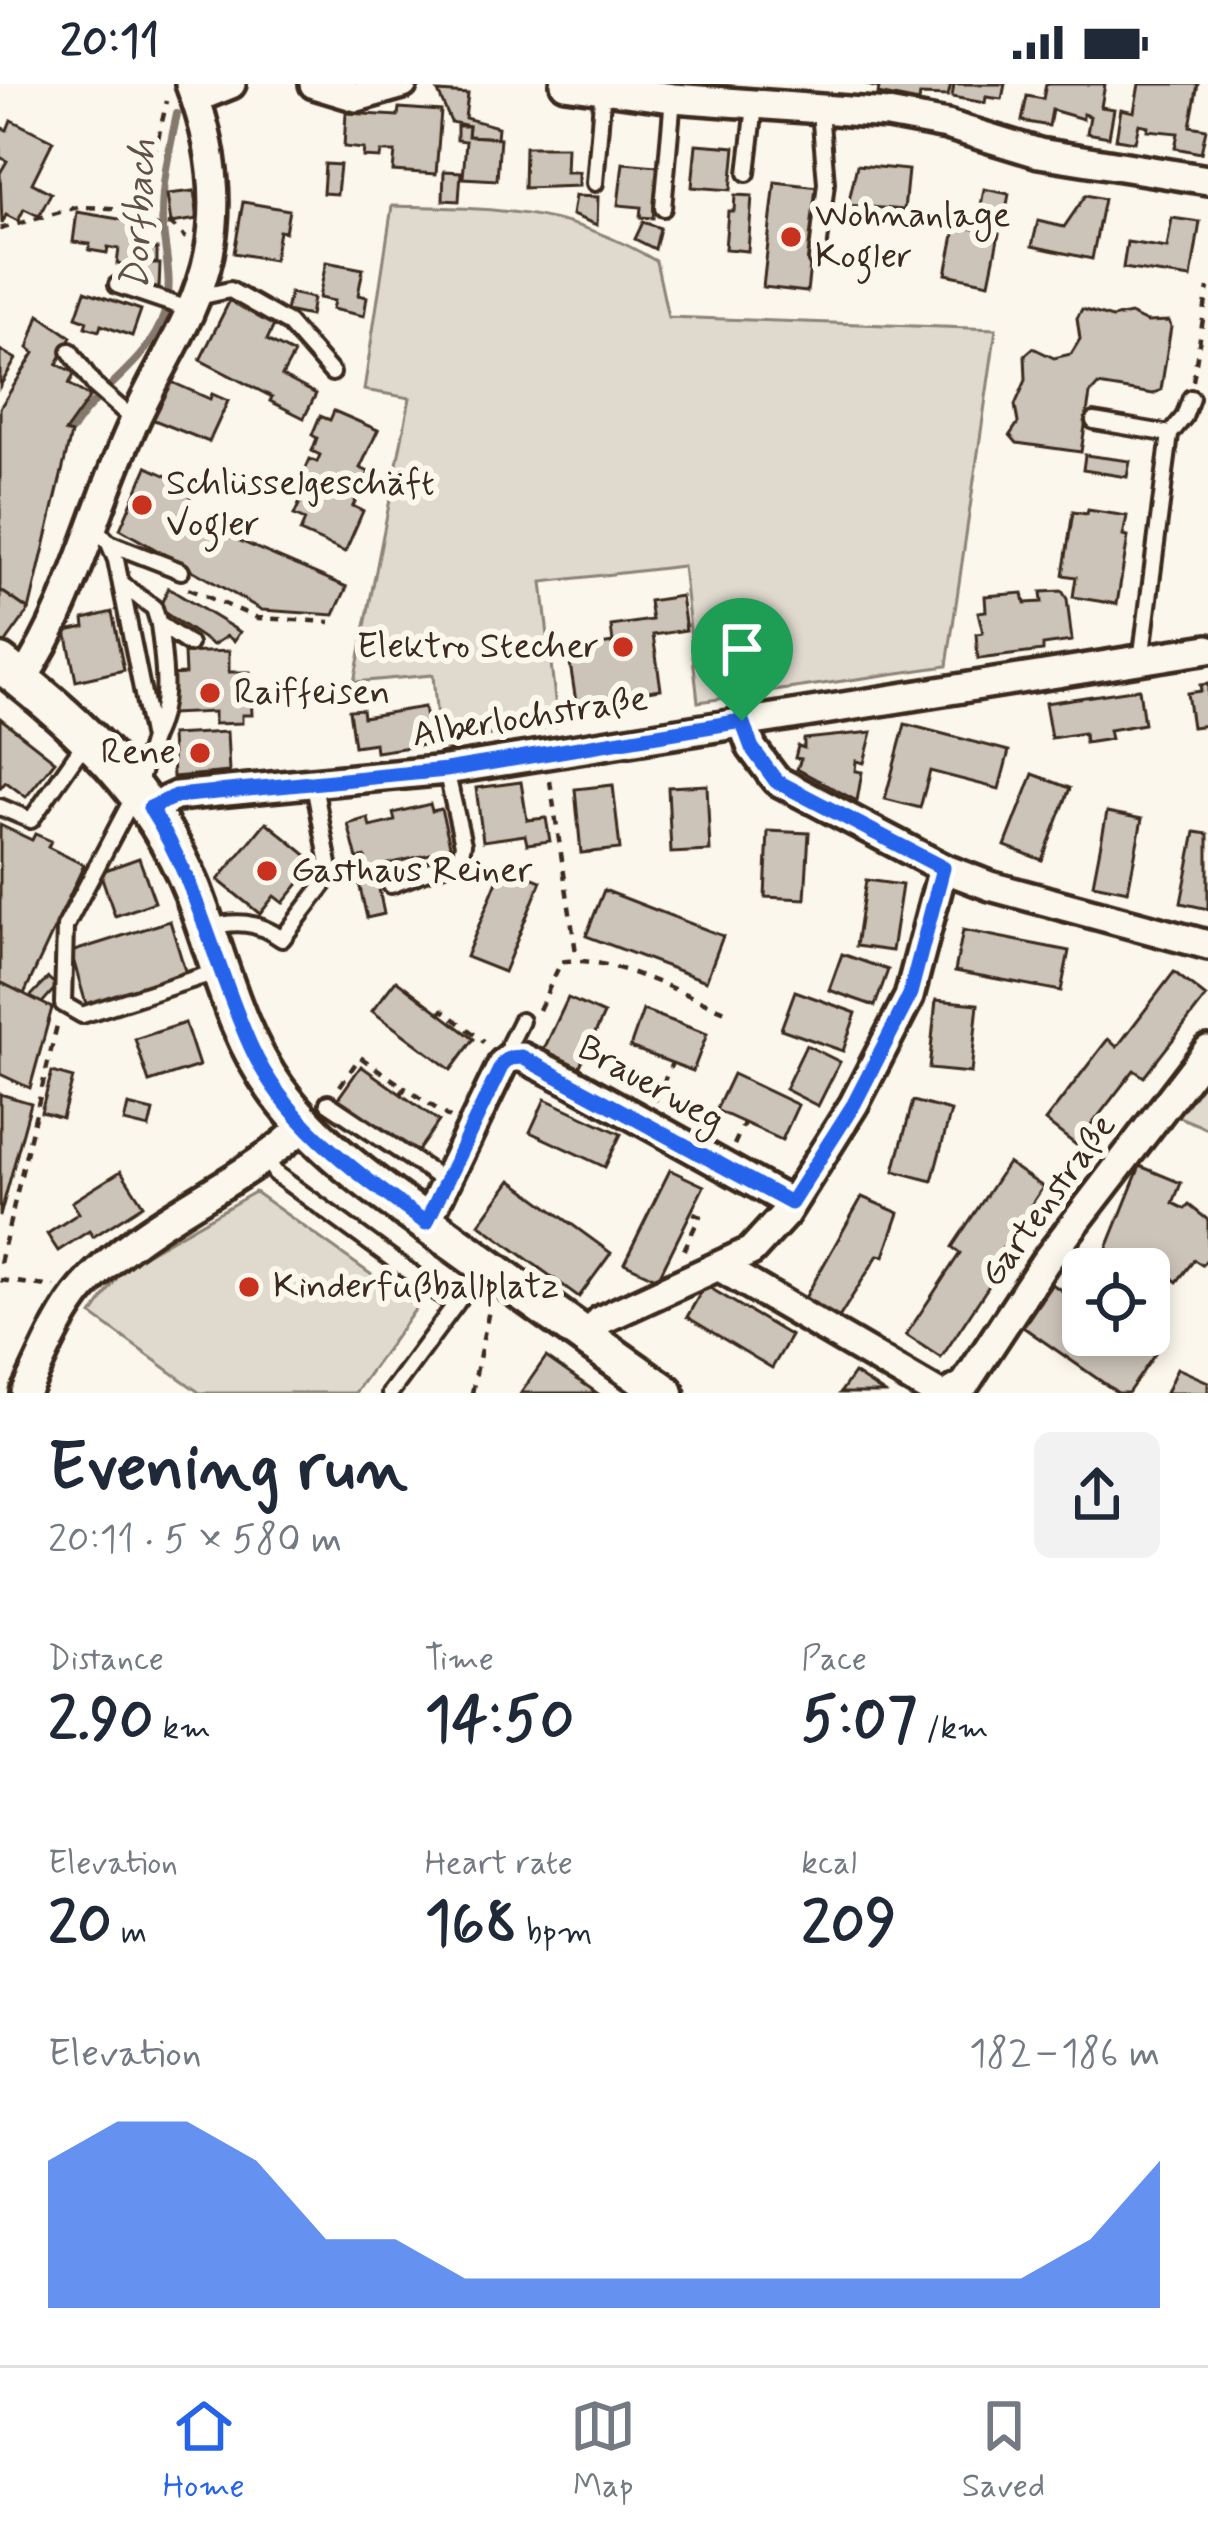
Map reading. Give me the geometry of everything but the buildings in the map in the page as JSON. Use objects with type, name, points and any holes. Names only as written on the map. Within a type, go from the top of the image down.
[{"type":"main road","points":[[11,671],[89,736],[143,799],[174,850],[252,1051],[273,1086],[316,1114],[346,1164],[426,1223],[490,1280],[664,1393]]},
{"type":"street","points":[[11,671],[59,607],[100,534],[134,421],[209,251],[215,200],[211,156],[185,91],[231,84]]},
{"type":"street","points":[[314,84],[357,97],[403,84]]},
{"type":"street","points":[[565,84],[755,106],[888,114],[947,125],[1039,153],[1208,181]]},
{"type":"street","name":"Alberlochstraße","points":[[143,799],[446,770],[1208,649]]},
{"type":"street","points":[[742,721],[752,748],[776,781],[943,868],[990,886],[1208,944]]},
{"type":"street","points":[[587,1339],[601,1320],[752,1251],[791,1203],[854,1104],[909,997],[943,868]]},
{"type":"street","name":"Gartenstraße","points":[[964,1390],[1045,1262],[1208,1050]]},
{"type":"street","points":[[426,1223],[503,1063],[501,1054]]},
{"type":"street","name":"Brauerweg","points":[[501,1054],[522,1057],[791,1203]]},
{"type":"street","points":[[25,1393],[80,1291],[122,1251],[266,1157],[316,1114]]},
{"type":"street","points":[[720,1268],[936,1393]]},
{"type":"lane","points":[[595,183],[603,88]]},
{"type":"lane","points":[[663,208],[674,98]]},
{"type":"lane","points":[[747,173],[755,106]]},
{"type":"lane","points":[[817,260],[826,183],[820,111]]},
{"type":"lane","points":[[117,285],[188,304],[230,290],[288,322],[332,374]]},
{"type":"lane","points":[[70,352],[95,386],[134,421]]},
{"type":"lane","points":[[1141,661],[1171,434],[1191,398]]},
{"type":"lane","points":[[1094,422],[1171,434]]},
{"type":"lane","points":[[100,534],[179,578]]},
{"type":"lane","points":[[100,534],[121,584],[152,739]]},
{"type":"lane","points":[[121,584],[154,608],[166,681],[164,715],[152,739],[143,799],[65,927],[63,1004],[82,1015],[221,970]]},
{"type":"lane","points":[[159,624],[189,644]]},
{"type":"lane","points":[[0,807],[32,820],[89,736]]},
{"type":"lane","points":[[391,884],[460,859],[463,844],[446,770]]},
{"type":"lane","points":[[207,928],[247,922],[262,925],[282,939],[331,874],[314,785]]},
{"type":"lane","points":[[501,1054],[521,1021]]},
{"type":"lane","points":[[316,1114],[446,1182]]},
{"type":"lane","points":[[266,1157],[276,1174],[455,1304]]},
{"type":"lane","points":[[390,1393],[455,1304],[490,1280]]},
{"type":"path","points":[[141,209],[185,91]]},
{"type":"path","points":[[0,229],[77,207],[141,209]]},
{"type":"path","points":[[141,209],[153,227],[171,224]]},
{"type":"path","points":[[1191,398],[1208,288]]},
{"type":"path","points":[[179,578],[259,618],[330,622]]},
{"type":"path","points":[[546,751],[577,959]]},
{"type":"path","points":[[521,1021],[534,1019],[561,962],[577,959],[645,978],[725,1011]]},
{"type":"path","points":[[0,1263],[63,1004]]},
{"type":"path","points":[[440,1014],[442,1010],[501,1054]]},
{"type":"path","points":[[316,1114],[360,1057],[403,1091],[460,1123]]},
{"type":"path","points":[[644,1121],[672,1063]]},
{"type":"path","points":[[684,1250],[700,1216],[692,1212]]},
{"type":"path","points":[[0,1280],[80,1291]]},
{"type":"path","points":[[472,1393],[490,1280]]},
{"type":"shaded area","points":[[392,206],[497,210],[591,230],[656,261],[668,317],[996,329],[947,666],[698,702],[683,566],[542,582],[558,726],[461,739],[458,730],[438,732],[433,675],[354,682],[410,398],[364,390]]},
{"type":"shaded area","points":[[1208,1063],[1208,1129],[1169,1113]]},
{"type":"shaded area","name":"Kinderfußballplatz","points":[[255,1192],[417,1307],[355,1393],[200,1393],[92,1315],[125,1266]]},
{"type":"waterway","name":"Dorfbach","points":[[72,430],[147,348],[164,315],[168,277],[162,202],[177,114]]},
{"type":"place","name":"Wohnanlage Kogler","points":[[791,237]]},
{"type":"place","name":"Schlüsselgeschäft Vogler","points":[[142,505]]},
{"type":"place","name":"Elektro Stecher","points":[[623,647]]},
{"type":"place","name":"Raiffeisen","points":[[210,693]]},
{"type":"place","name":"Rene","points":[[200,753]]},
{"type":"place","name":"Gasthaus Reiner","points":[[267,871]]},
{"type":"place","name":"Kinderfußballplatz","points":[[249,1287]]},
{"type":"route","points":[[742,721],[752,748],[776,781],[943,868],[909,997],[854,1104],[791,1203],[522,1057],[503,1063],[426,1223],[320,1142],[273,1086],[252,1051],[190,884],[150,808],[169,797],[446,770],[742,721]]}]
